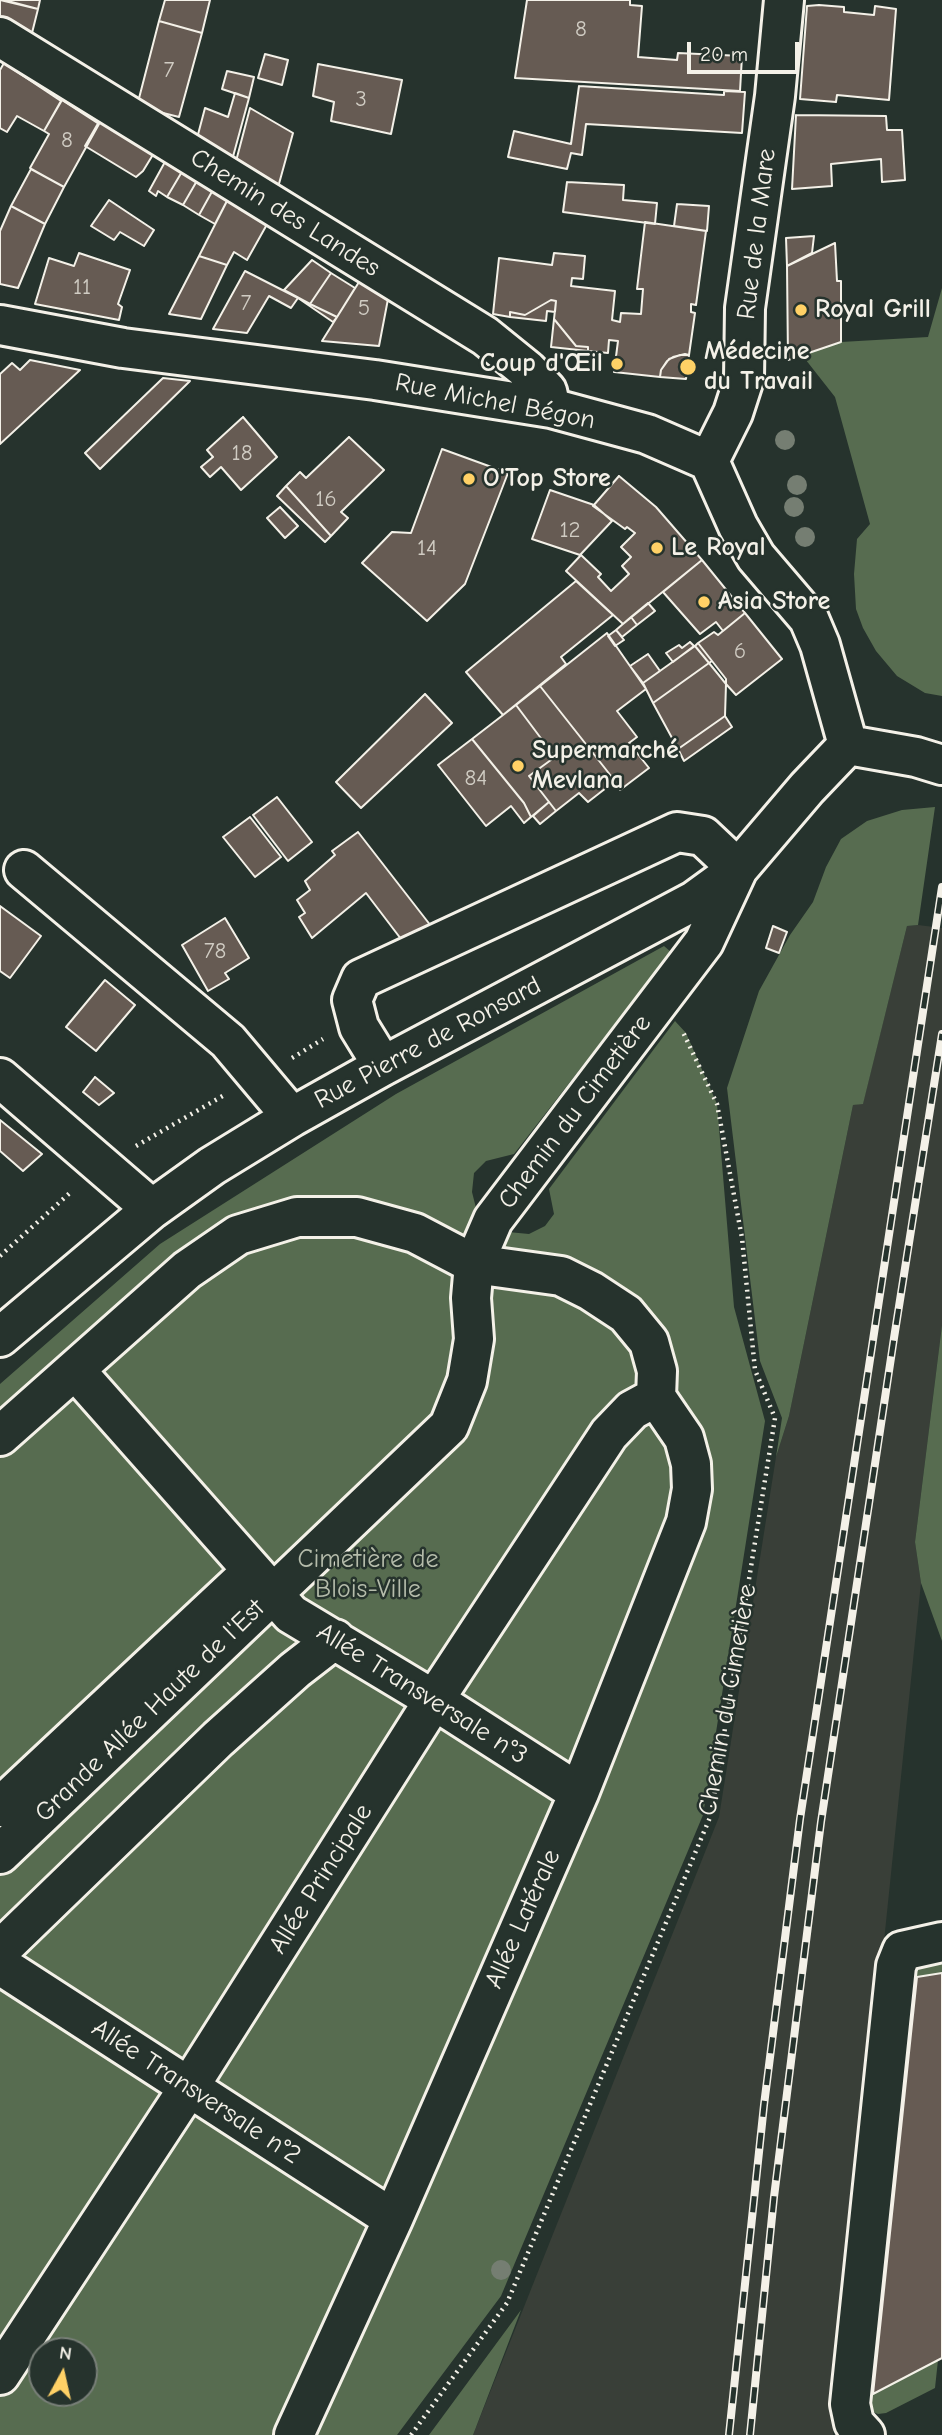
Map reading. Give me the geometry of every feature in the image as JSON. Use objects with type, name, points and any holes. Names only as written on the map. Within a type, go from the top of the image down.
[{"type":"street","name":"Rue de la Mare","points":[[709,461],[733,413],[744,379],[745,308],[775,96],[784,0]]},
{"type":"street","name":"Chemin des Landes","points":[[0,37],[485,336],[527,370],[547,391],[551,408]]},
{"type":"street","name":"Rue Michel Bégon","points":[[0,325],[123,348],[393,382],[551,408],[647,434],[709,461]]},
{"type":"street","points":[[709,461],[738,526],[756,557],[809,619],[820,645],[848,745],[916,757],[942,765]]},
{"type":"street","name":"Rue Pierre de Ronsard","points":[[0,1337],[152,1209],[212,1166],[292,1116],[694,901],[738,869],[807,788],[848,745]]},
{"type":"street","points":[[383,1066],[359,1027],[352,1000],[362,979],[677,832],[703,836],[738,869]]},
{"type":"street","name":"Chemin du Cimetière","points":[[493,1220],[704,942],[738,869]]},
{"type":"street","points":[[24,870],[228,1041],[292,1116]]},
{"type":"street","points":[[0,1078],[152,1209]]},
{"type":"street","points":[[0,1436],[187,1270],[238,1235],[297,1217],[357,1217],[415,1233],[474,1264],[561,1276],[591,1291],[626,1314],[649,1342],[657,1371],[656,1397]]},
{"type":"street","name":"Grande Allée Haute de l'Est","points":[[0,1854],[263,1582],[449,1426],[467,1381],[474,1339],[471,1298],[474,1264],[493,1220]]},
{"type":"street","name":"Allée Transversale n°3","points":[[75,1370],[291,1614],[435,1700],[579,1793]]},
{"type":"street","name":"Allée Principale","points":[[0,2375],[189,2087],[435,1700],[609,1434],[632,1410],[656,1397]]},
{"type":"street","name":"Allée Latérale","points":[[293,2435],[393,2219],[579,1793],[686,1521],[692,1489],[691,1464],[684,1438],[656,1397]]},
{"type":"street","points":[[0,1807],[263,1582]]},
{"type":"street","points":[[0,1950],[218,1739],[295,1670],[335,1639]]},
{"type":"street","points":[[864,2435],[854,2423],[850,2404],[896,1966],[902,1951],[942,1942]]},
{"type":"street","name":"Allée Transversale n°2","points":[[0,1965],[393,2219]]},
{"type":"path","name":"Chemin du Cimetière","points":[[411,2435],[507,2304],[711,1815],[775,1418],[755,1370],[742,1238],[717,1104],[686,1033],[658,1003]]},
{"type":"path","points":[[0,1256],[60,1199],[147,1138],[330,1035]]},
{"type":"shaded area","points":[[907,926],[942,928],[942,1325],[915,1542],[921,1583],[833,2435],[473,2435],[719,1817],[776,1457],[789,1416],[853,1105],[863,1103]]},
{"type":"green space","points":[[942,288],[942,696],[925,693],[897,676],[876,651],[863,628],[856,609],[854,574],[857,539],[870,524],[835,397],[802,355],[841,342],[928,337]]},
{"type":"green space","points":[[935,807],[918,925],[907,926],[863,1104],[853,1105],[789,1416],[776,1457],[782,1418],[760,1361],[727,1088],[759,991],[790,935],[813,902],[826,867],[841,839],[867,821],[902,810]]},
{"type":"green space","name":"Cimetière de Blois-Ville","points":[[664,946],[671,952],[514,1154],[486,1161],[474,1173],[472,1192],[476,1208],[508,1232],[529,1234],[545,1226],[554,1214],[549,1189],[675,1021],[686,1033],[717,1104],[734,1307],[765,1421],[703,1815],[501,2296],[397,2435],[0,2435],[0,1384],[160,1244],[396,1094]]},
{"type":"green space","points":[[942,1325],[942,1641],[921,1583],[915,1542]]},
{"type":"green space","points":[[942,1960],[942,1973],[917,1977],[906,2082],[899,2080],[909,1966]]},
{"type":"green space","points":[[874,2276],[885,2277],[873,2393],[938,2360],[935,2388],[886,2413],[878,2414],[868,2410]]},
{"type":"green space","points":[[521,2310],[473,2435],[429,2435]]},
{"type":"building","points":[[0,0],[38,9],[30,41],[0,24]]},
{"type":"building","points":[[4,0],[40,0],[38,9]]},
{"type":"building","points":[[165,0],[210,0],[202,33],[159,21]]},
{"type":"building","points":[[527,0],[630,0],[630,5],[642,6],[638,57],[677,60],[678,53],[742,56],[740,91],[515,78]]},
{"type":"building","points":[[807,6],[844,7],[844,12],[874,15],[875,6],[896,9],[889,100],[837,95],[836,102],[800,99]]},
{"type":"building","points":[[159,21],[202,33],[179,117],[159,112],[157,118],[137,106]]},
{"type":"building","points":[[265,54],[288,60],[282,85],[258,78]]},
{"type":"building","points":[[4,63],[61,101],[44,131],[17,116],[7,132],[0,128],[0,70]]},
{"type":"building","points":[[318,64],[402,80],[391,134],[331,121],[334,102],[313,96]]},
{"type":"building","points":[[227,71],[254,77],[249,98],[222,89]]},
{"type":"building","points":[[579,86],[724,95],[724,91],[745,92],[742,133],[586,124],[582,155],[571,153],[567,169],[508,157],[514,131],[571,144]]},
{"type":"building","points":[[235,93],[249,98],[231,164],[196,142],[205,108],[228,117]]},
{"type":"building","points":[[62,100],[99,124],[64,187],[30,168],[49,134],[44,131]]},
{"type":"building","points":[[250,108],[293,133],[277,191],[235,165]]},
{"type":"building","points":[[796,115],[886,116],[887,130],[902,130],[905,180],[882,182],[881,159],[831,164],[832,186],[792,189]]},
{"type":"building","points":[[100,120],[154,153],[136,177],[85,146]]},
{"type":"building","points":[[166,160],[183,170],[167,197],[158,191],[156,196],[149,191]]},
{"type":"building","points":[[31,169],[64,187],[45,224],[11,206]]},
{"type":"building","points":[[183,170],[198,179],[183,205],[167,197]]},
{"type":"building","points":[[198,179],[214,188],[199,215],[183,205]]},
{"type":"building","points":[[567,182],[624,185],[623,200],[657,203],[655,224],[563,212]]},
{"type":"building","points":[[214,188],[229,197],[215,224],[199,215]]},
{"type":"building","points":[[229,197],[270,219],[247,260],[234,252],[227,265],[199,256]]},
{"type":"building","points":[[109,200],[154,230],[144,246],[120,232],[114,240],[91,226]]},
{"type":"building","points":[[677,204],[709,206],[707,231],[674,226]]},
{"type":"building","points":[[11,206],[45,224],[18,288],[0,284],[0,231]]},
{"type":"building","points":[[645,222],[706,231],[696,305],[691,304],[691,312],[695,313],[689,355],[669,359],[661,370],[660,377],[614,372],[618,341],[609,340],[608,353],[588,351],[588,347],[576,346],[554,319],[556,301],[551,300],[525,315],[510,312],[510,317],[493,314],[499,258],[552,265],[554,253],[585,256],[583,279],[572,278],[571,286],[615,291],[612,320],[620,322],[621,313],[641,314],[643,289],[637,289]]},
{"type":"building","points":[[814,236],[812,253],[787,266],[786,238]]},
{"type":"building","points":[[835,243],[837,281],[841,281],[841,342],[788,360],[787,266]]},
{"type":"building","points":[[79,253],[130,270],[118,304],[122,307],[119,320],[35,304],[49,258],[74,266]]},
{"type":"building","points":[[199,256],[227,265],[201,319],[169,314]]},
{"type":"building","points":[[312,260],[331,273],[310,304],[284,290]]},
{"type":"building","points":[[245,271],[298,298],[291,308],[269,296],[247,333],[213,329]]},
{"type":"building","points":[[331,273],[355,288],[337,317],[310,304]]},
{"type":"building","points":[[359,282],[388,299],[379,346],[322,341]]},
{"type":"building","points":[[298,298],[310,304],[337,317],[333,322]]},
{"type":"building","points":[[551,300],[556,301],[555,312],[547,311],[546,321],[510,317],[510,312],[525,315]]},
{"type":"building","points":[[554,319],[576,346],[588,347],[588,351],[551,347]]},
{"type":"building","points":[[689,355],[686,379],[660,377],[667,361]]},
{"type":"building","points":[[30,360],[80,370],[0,444],[0,374],[12,363],[20,370]]},
{"type":"building","points":[[163,378],[190,381],[100,469],[85,453]]},
{"type":"building","points":[[243,417],[277,457],[241,490],[221,467],[210,477],[201,467],[213,457],[207,450]]},
{"type":"building","points":[[349,437],[384,470],[341,512],[348,518],[331,536],[286,486],[300,472],[306,478]]},
{"type":"building","points":[[442,449],[508,473],[465,584],[427,621],[362,563],[392,532],[411,533]]},
{"type":"building","name":"Le Royal","points":[[619,476],[656,507],[702,560],[623,624],[566,571],[581,555],[601,574],[598,577],[611,591],[629,574],[622,566],[631,557],[621,547],[635,533],[593,506]]},
{"type":"building","points":[[286,486],[331,536],[325,542],[277,496]]},
{"type":"building","points":[[550,490],[594,505],[612,521],[580,555],[532,539]]},
{"type":"building","points":[[280,507],[298,526],[285,538],[267,518]]},
{"type":"building","name":"Asia Store","points":[[702,560],[745,613],[723,631],[716,622],[700,634],[663,592]]},
{"type":"building","points":[[576,581],[613,615],[561,657],[566,664],[503,715],[466,672]]},
{"type":"building","points":[[648,603],[655,611],[637,625],[631,617]]},
{"type":"building","points":[[745,613],[782,659],[736,695],[698,643],[714,632],[718,635]]},
{"type":"building","points":[[631,617],[637,625],[622,637],[616,630]]},
{"type":"building","points":[[616,630],[624,640],[615,646],[608,636]]},
{"type":"building","points":[[607,633],[646,689],[617,711],[637,737],[629,743],[649,768],[620,790],[540,686]]},
{"type":"building","points":[[690,642],[694,646],[673,662],[666,653],[679,645],[682,648]]},
{"type":"building","points":[[698,643],[712,661],[709,663],[695,646]]},
{"type":"building","points":[[695,646],[709,663],[653,703],[643,683]]},
{"type":"building","points":[[648,654],[660,671],[643,683],[630,666]]},
{"type":"building","points":[[709,663],[726,684],[725,716],[678,749],[653,703]]},
{"type":"building","points":[[540,686],[615,781],[588,802],[579,793],[556,811],[529,776],[555,757],[516,705]]},
{"type":"building","points":[[425,694],[452,723],[361,808],[336,782]]},
{"type":"building","name":"Supermarché Mevlana","points":[[516,705],[555,757],[529,776],[549,802],[531,817],[524,803],[472,739]]},
{"type":"building","points":[[725,716],[732,727],[684,761],[678,749]]},
{"type":"building","points":[[472,739],[524,803],[531,817],[524,823],[511,806],[486,826],[438,765]]},
{"type":"building","points":[[277,797],[312,842],[288,861],[253,815]]},
{"type":"building","points":[[549,802],[556,811],[540,824],[533,816]]},
{"type":"building","points":[[250,817],[281,857],[255,877],[223,837]]},
{"type":"building","points":[[358,832],[431,926],[401,939],[366,893],[312,938],[299,917],[305,913],[297,900],[310,890],[305,881],[335,855],[332,851]]},
{"type":"building","points":[[0,906],[41,936],[10,978],[0,971]]},
{"type":"building","points":[[225,918],[249,958],[225,973],[229,979],[208,991],[182,945]]},
{"type":"building","points":[[773,926],[787,932],[779,953],[766,948]]},
{"type":"building","points":[[105,980],[135,1005],[96,1051],[66,1027]]},
{"type":"building","points":[[95,1077],[114,1093],[99,1105],[83,1092]]},
{"type":"building","points":[[0,1120],[42,1154],[23,1171],[0,1151]]},
{"type":"building","points":[[942,1973],[942,2358],[873,2394],[917,1977]]},
{"type":"railway","points":[[729,2435],[764,2105],[800,1819],[942,887]]},
{"type":"railway","points":[[750,2435],[774,2197],[821,1822],[942,1034]]},
{"type":"place","name":"Royal Grill","points":[[801,310]]},
{"type":"place","name":"Coup d'Œil","points":[[617,364]]},
{"type":"place","name":"Médecine du Travail","points":[[688,367]]},
{"type":"place","name":"O'Top Store","points":[[469,479]]},
{"type":"place","name":"Le Royal","points":[[657,548]]},
{"type":"place","name":"Asia Store","points":[[704,602]]},
{"type":"place","name":"Supermarché Mevlana","points":[[518,766]]}]
